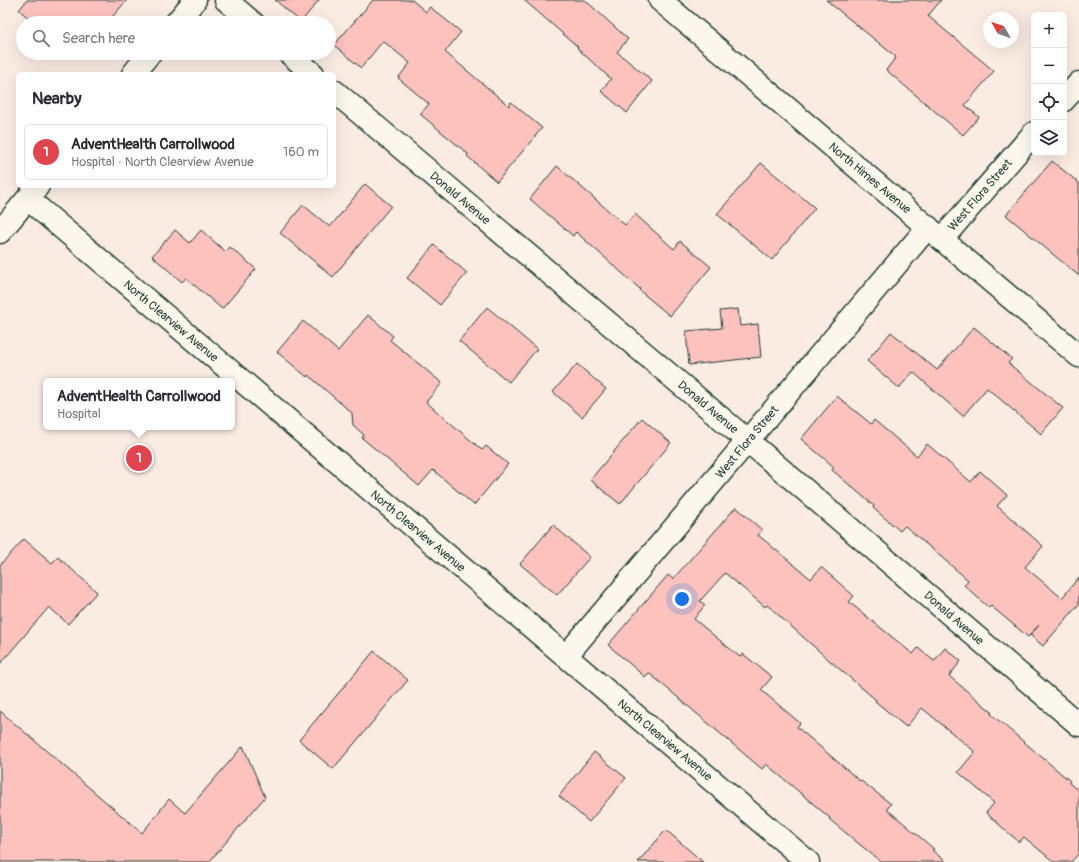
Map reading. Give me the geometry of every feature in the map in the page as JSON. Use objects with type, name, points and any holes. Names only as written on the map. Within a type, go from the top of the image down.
[{"type":"street","points":[[182,16],[195,0]]},
{"type":"street","points":[[226,0],[245,16]]},
{"type":"street","name":"North Himes Avenue","points":[[660,0],[1079,356]]},
{"type":"street","points":[[135,72],[144,60]]},
{"type":"street","points":[[297,60],[311,72]]},
{"type":"street","points":[[1067,97],[1079,83]]},
{"type":"street","name":"Donald Avenue","points":[[336,93],[748,441],[1079,726]]},
{"type":"street","name":"West Flora Street","points":[[566,656],[748,441],[935,233],[1031,137]]},
{"type":"street","points":[[0,232],[33,192]]},
{"type":"street","name":"North Clearview Avenue","points":[[33,192],[566,656],[808,862]]},
{"type":"building","points":[[27,0],[127,0],[113,16],[26,16],[19,10]]},
{"type":"building","points":[[275,0],[319,0],[306,16],[294,16]]},
{"type":"building","points":[[373,0],[412,0],[426,12],[430,7],[461,32],[445,52],[509,106],[511,102],[542,128],[497,182],[467,156],[468,154],[420,114],[429,104],[398,78],[410,63],[383,41],[361,68],[336,47],[336,43]]},
{"type":"building","points":[[524,0],[585,0],[628,39],[617,52],[652,81],[627,113],[601,91],[611,79],[577,48],[578,47]]},
{"type":"building","points":[[826,0],[941,0],[928,16],[994,71],[965,105],[979,117],[963,135],[886,70],[896,57]]},
{"type":"building","points":[[1052,161],[1079,183],[1079,276],[1006,215]]},
{"type":"building","points":[[761,163],[815,208],[772,260],[717,214]]},
{"type":"building","points":[[557,166],[625,225],[635,214],[674,249],[680,241],[711,267],[670,316],[639,290],[640,289],[576,232],[573,236],[530,199]]},
{"type":"building","points":[[365,184],[391,206],[333,277],[280,233],[303,205],[330,227]]},
{"type":"building","points":[[175,230],[190,243],[201,230],[226,252],[230,247],[256,269],[222,309],[186,278],[182,282],[152,256]]},
{"type":"building","points":[[434,245],[467,273],[440,305],[407,278]]},
{"type":"building","points":[[487,307],[537,349],[509,382],[459,341]]},
{"type":"building","points":[[738,309],[740,326],[758,324],[761,357],[689,365],[686,331],[722,328],[720,311]]},
{"type":"building","points":[[368,315],[393,336],[390,340],[442,383],[426,402],[482,450],[486,446],[508,464],[474,505],[433,470],[419,486],[362,438],[364,435],[353,425],[352,413],[308,375],[307,377],[277,352],[303,321],[338,351]]},
{"type":"building","points":[[974,327],[1012,359],[1008,363],[1063,408],[1041,434],[987,388],[963,416],[913,372],[899,388],[867,361],[891,332],[937,370]]},
{"type":"building","points":[[577,364],[606,389],[582,417],[553,392]]},
{"type":"building","points":[[837,396],[871,424],[874,420],[917,456],[927,444],[971,482],[980,471],[1007,495],[997,506],[1043,546],[1025,567],[1062,598],[1079,577],[1079,604],[1043,646],[1030,635],[1039,625],[1028,637],[991,606],[989,608],[964,585],[968,580],[905,526],[900,531],[873,508],[874,506],[832,470],[834,467],[801,439]]},
{"type":"building","points":[[642,418],[671,443],[620,504],[590,480]]},
{"type":"building","points":[[736,507],[762,530],[758,535],[811,579],[821,567],[854,596],[849,602],[913,654],[918,648],[934,661],[945,648],[961,661],[949,676],[1070,781],[1069,783],[1079,791],[1079,853],[1071,862],[1054,862],[1024,837],[1019,842],[986,813],[994,803],[958,772],[975,752],[922,708],[906,727],[767,605],[765,607],[725,573],[700,601],[705,605],[694,619],[740,657],[743,654],[772,677],[761,690],[800,723],[797,727],[860,781],[891,804],[887,809],[934,849],[932,850],[946,862],[881,862],[766,764],[762,769],[649,673],[645,677],[608,645],[668,575],[673,579]]},
{"type":"building","points":[[553,525],[590,557],[557,595],[520,564]]},
{"type":"building","points":[[24,539],[52,563],[58,557],[97,592],[68,624],[49,607],[0,664],[0,565]]},
{"type":"building","points":[[374,651],[408,680],[333,769],[299,740]]},
{"type":"building","points":[[0,711],[142,833],[169,799],[185,813],[243,746],[265,797],[209,862],[0,862]]},
{"type":"building","points":[[594,752],[626,778],[589,822],[559,796]]},
{"type":"building","points":[[666,830],[703,862],[638,862]]},
{"type":"place","name":"AdventHealth Carrollwood","points":[[139,458]]}]
